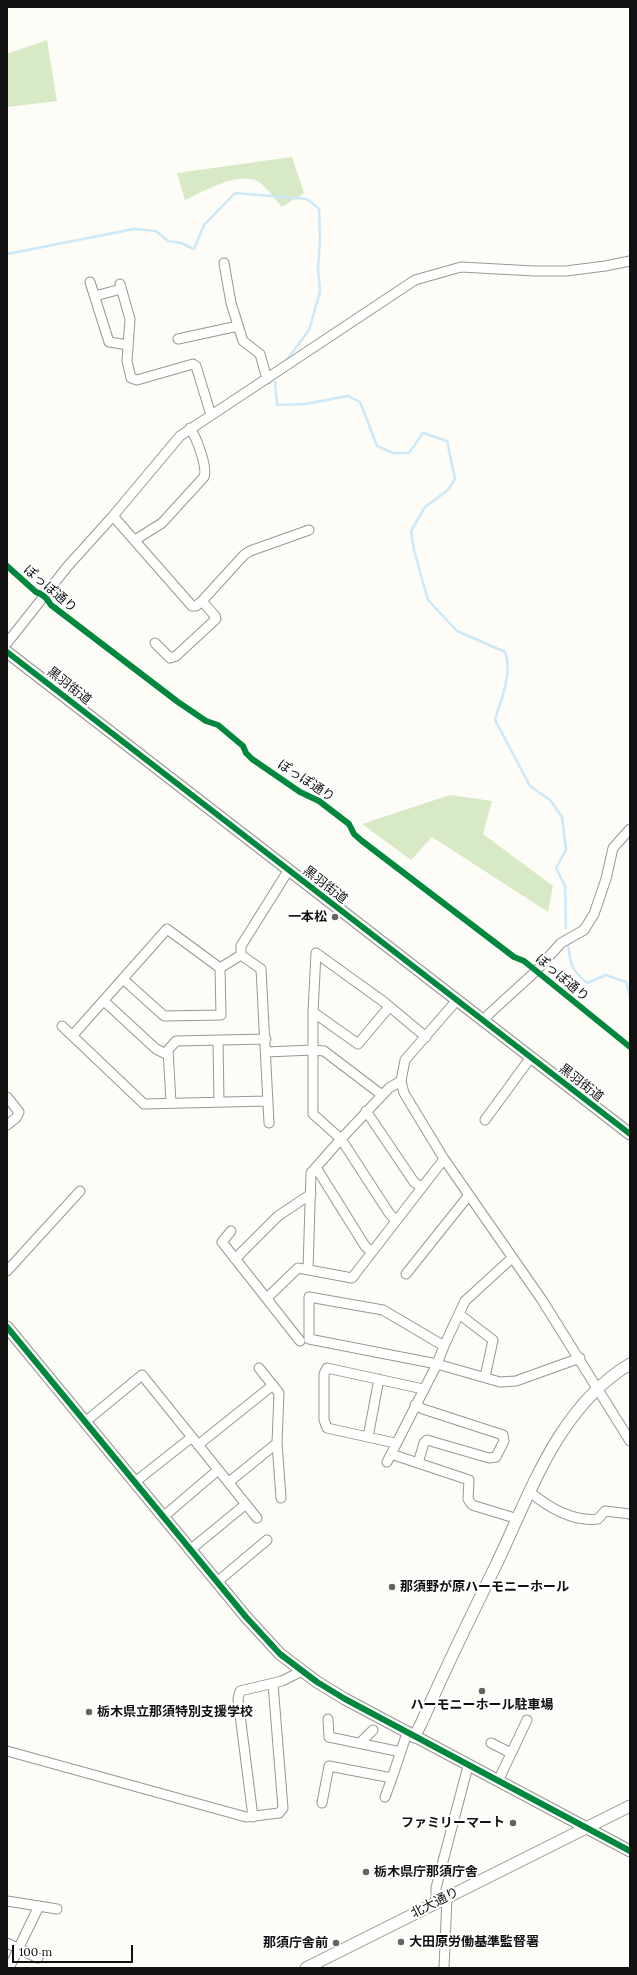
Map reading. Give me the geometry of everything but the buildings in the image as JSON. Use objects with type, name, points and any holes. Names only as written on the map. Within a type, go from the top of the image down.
[{"type":"street","points":[[7,643],[67,567],[113,516],[170,447],[190,428],[415,280],[436,272],[462,267],[534,272],[566,271],[630,261]]},
{"type":"street","points":[[224,263],[231,303],[243,341],[260,354],[267,378]]},
{"type":"street","points":[[90,282],[109,342],[128,345]]},
{"type":"street","points":[[95,296],[120,286],[130,319],[127,361],[130,375],[134,380],[190,364],[196,366],[211,415]]},
{"type":"street","points":[[178,339],[238,326]]},
{"type":"street","points":[[135,540],[162,523],[204,477],[205,470],[195,437],[190,428]]},
{"type":"street","points":[[113,516],[189,604],[196,606],[250,550],[309,530]]},
{"type":"street","points":[[155,643],[170,658],[176,656],[216,619],[202,601]]},
{"type":"street","name":"黒羽街道","points":[[7,652],[288,871],[630,1134]]},
{"type":"street","points":[[483,1021],[488,1014],[536,971],[561,943],[584,930],[594,914],[606,879],[613,848],[630,829]]},
{"type":"street","points":[[241,955],[241,946],[288,871]]},
{"type":"street","points":[[74,1035],[167,929],[220,968]]},
{"type":"street","points":[[396,1220],[389,1213],[341,1139],[313,1114],[313,1012],[316,953],[389,1007],[426,1037]]},
{"type":"street","points":[[220,968],[241,955]]},
{"type":"street","points":[[241,955],[261,969],[266,1039],[267,1101],[269,1123]]},
{"type":"street","points":[[123,979],[164,1016],[221,1014],[220,968]]},
{"type":"street","points":[[457,1000],[405,1060],[401,1081],[404,1093],[444,1159],[542,1300],[580,1358],[630,1441]]},
{"type":"street","points":[[104,1001],[156,1049],[168,1055]]},
{"type":"street","points":[[313,1012],[358,1044],[389,1007]]},
{"type":"street","points":[[62,1026],[74,1035],[144,1104],[171,1102],[267,1101]]},
{"type":"street","points":[[171,1102],[168,1050],[176,1041],[266,1039]]},
{"type":"street","points":[[218,1040],[219,1101]]},
{"type":"street","points":[[266,1052],[313,1050],[324,1052],[382,1095]]},
{"type":"street","points":[[485,1120],[531,1058]]},
{"type":"street","points":[[308,1269],[311,1173],[366,1111],[389,1088],[401,1081]]},
{"type":"street","points":[[7,1097],[19,1112],[16,1118],[7,1125]]},
{"type":"street","points":[[366,1111],[414,1182],[421,1187]]},
{"type":"street","points":[[266,1298],[298,1268],[352,1278],[444,1159]]},
{"type":"street","points":[[317,1168],[366,1246],[372,1252]]},
{"type":"street","points":[[7,1271],[80,1191]]},
{"type":"street","points":[[235,1259],[278,1216],[311,1194]]},
{"type":"street","points":[[406,1274],[468,1195]]},
{"type":"street","points":[[231,1231],[222,1242],[300,1341]]},
{"type":"street","points":[[512,1258],[465,1301],[437,1364],[389,1458],[418,1463],[469,1480],[468,1499],[472,1505],[518,1519]]},
{"type":"street","points":[[444,1346],[383,1310],[309,1297],[309,1339],[437,1364],[500,1382],[516,1381],[580,1358]]},
{"type":"street","points":[[459,1314],[493,1340],[485,1377]]},
{"type":"street","points":[[7,1326],[190,1550],[246,1617],[280,1654],[302,1671],[345,1699],[468,1766],[630,1851]]},
{"type":"street","points":[[385,1797],[401,1752],[411,1735],[421,1724],[530,1492],[554,1446],[566,1427],[598,1389],[630,1364]]},
{"type":"street","points":[[259,1368],[279,1394],[277,1443],[281,1498]]},
{"type":"street","points":[[396,1443],[327,1428],[324,1420],[324,1374],[327,1368],[423,1389]]},
{"type":"street","points":[[86,1422],[142,1375],[257,1518]]},
{"type":"street","points":[[368,1437],[379,1379]]},
{"type":"street","points":[[135,1482],[273,1385]]},
{"type":"street","points":[[415,1405],[423,1409],[503,1435],[504,1442],[496,1457],[489,1458],[428,1440],[424,1443],[418,1463]]},
{"type":"street","points":[[229,1482],[277,1443]]},
{"type":"street","points":[[163,1517],[218,1470]]},
{"type":"street","points":[[530,1492],[545,1504],[571,1516],[590,1520],[598,1519],[605,1511],[630,1514]]},
{"type":"street","points":[[190,1550],[246,1504]]},
{"type":"street","points":[[217,1582],[267,1540]]},
{"type":"street","points":[[254,1817],[238,1699],[240,1691],[273,1684],[302,1671]]},
{"type":"street","points":[[7,1751],[246,1817],[279,1813],[283,1808],[273,1684]]},
{"type":"street","points":[[328,1719],[329,1737],[401,1752]]},
{"type":"street","points":[[498,1781],[527,1720]]},
{"type":"street","points":[[360,1744],[373,1730]]},
{"type":"street","points":[[491,1743],[511,1753]]},
{"type":"street","points":[[322,1803],[329,1766],[392,1778]]},
{"type":"street","points":[[436,1902],[436,1888],[468,1766]]},
{"type":"street","name":"北大通り","points":[[306,1968],[585,1827],[630,1806]]},
{"type":"street","points":[[444,1968],[447,1897]]},
{"type":"street","points":[[7,1901],[57,1909]]},
{"type":"street","points":[[10,1968],[39,1906]]},
{"type":"street","points":[[7,1943],[38,1958]]},
{"type":"green space","points":[[47,40],[57,101],[7,107],[7,54]]},
{"type":"green space","points":[[292,157],[304,193],[282,207],[262,184],[251,179],[242,178],[211,187],[185,200],[177,173]]},
{"type":"green space","points":[[450,795],[492,801],[483,834],[553,886],[548,912],[432,837],[411,860],[362,824]]},
{"type":"waterway","points":[[7,254],[134,229],[156,231],[168,241],[181,243],[194,249],[204,225],[235,193],[307,199],[319,209],[320,241],[318,268],[320,292],[309,330],[286,361]]},
{"type":"waterway","points":[[275,382],[277,405],[305,404],[348,396],[360,402],[377,446],[393,453],[409,453],[423,433],[447,441],[455,479],[448,490],[425,507],[411,531],[414,550],[428,600],[457,631],[505,652],[508,669],[507,677],[495,720],[530,786],[550,800],[562,817],[566,850],[556,868],[565,886],[566,928]]},
{"type":"waterway","points":[[568,943],[572,966],[587,983],[606,975],[626,982],[630,996]]},
{"type":"cycle path","name":"ぽっぽ通り","points":[[7,566],[36,592],[45,597],[51,605],[178,702],[206,721],[218,725],[243,746],[246,753],[252,759],[300,792],[319,801],[349,824],[354,834],[362,841],[514,957],[524,961],[630,1047]]},
{"type":"cycle path","points":[[7,652],[630,1134]]},
{"type":"cycle path","points":[[7,1327],[246,1617],[280,1654],[317,1682],[345,1699],[630,1851]]},
{"type":"place","name":"一本松","points":[[335,917]]},
{"type":"place","name":"那須野が原ハーモニーホール","points":[[392,1587]]},
{"type":"place","name":"ハーモニーホール駐車場","points":[[482,1691]]},
{"type":"place","name":"栃木県立那須特別支援学校","points":[[89,1712]]},
{"type":"place","name":"ファミリーマート","points":[[513,1823]]},
{"type":"place","name":"栃木県庁那須庁舎","points":[[366,1872]]},
{"type":"place","name":"大田原労働基準監督署","points":[[401,1942]]},
{"type":"place","name":"那須庁舎前","points":[[336,1943]]}]
